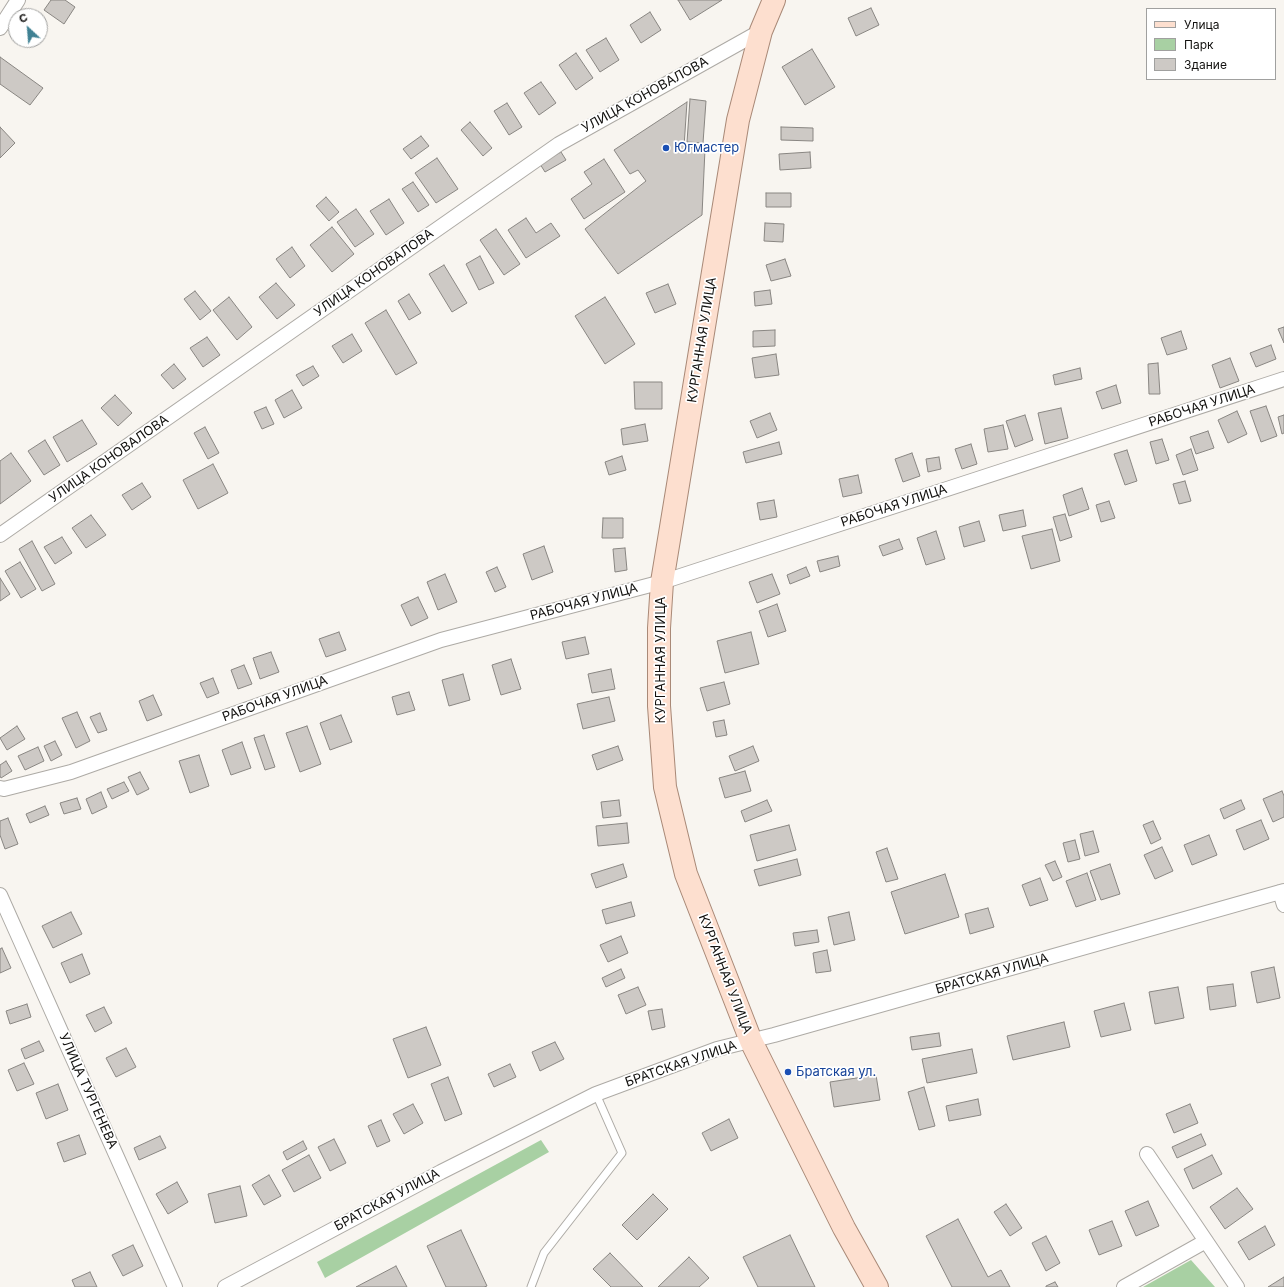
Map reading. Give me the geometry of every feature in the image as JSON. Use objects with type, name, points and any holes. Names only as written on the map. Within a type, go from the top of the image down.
[{"type":"main road","name":"КУРГАННАЯ УЛИЦА","points":[[774,0],[761,31],[738,120],[662,582],[659,628],[659,706],[665,787],[686,874],[751,1041],[844,1228],[877,1287]]},
{"type":"street","points":[[0,28],[18,0]]},
{"type":"street","name":"УЛИЦА КОНОВАЛОВА","points":[[0,535],[558,144],[761,31]]},
{"type":"street","name":"РАБОЧАЯ УЛИЦА","points":[[0,788],[4,789],[71,772],[441,640],[662,582],[1284,379]]},
{"type":"street","name":"УЛИЦА ТУРГЕНЕВА","points":[[0,895],[175,1287]]},
{"type":"street","name":"БРАТСКАЯ УЛИЦА","points":[[225,1287],[441,1172],[596,1094],[717,1049],[1283,896]]},
{"type":"street","points":[[1147,1154],[1237,1287]]},
{"type":"street","points":[[1124,1287],[1206,1241]]},
{"type":"lane","points":[[532,1287],[544,1253],[622,1153],[596,1094]]},
{"type":"green space","points":[[541,1140],[549,1152],[325,1278],[317,1262]]},
{"type":"green space","points":[[1191,1260],[1215,1287],[1143,1287]]},
{"type":"building","points":[[51,0],[65,0],[75,7],[64,24],[48,13],[48,8],[45,8]]},
{"type":"building","points":[[678,0],[722,0],[690,20]]},
{"type":"building","points":[[871,8],[879,25],[856,36],[848,18]]},
{"type":"building","points":[[650,12],[661,30],[641,43],[630,25]]},
{"type":"building","points":[[606,38],[619,60],[600,72],[586,50]]},
{"type":"building","points":[[812,49],[835,87],[805,105],[782,67]]},
{"type":"building","points":[[576,53],[593,78],[576,90],[559,65]]},
{"type":"building","points":[[0,57],[43,88],[30,105],[0,84]]},
{"type":"building","points":[[541,82],[556,103],[539,115],[524,93]]},
{"type":"building","points":[[690,99],[706,101],[703,143],[687,142]]},
{"type":"building","points":[[687,102],[684,147],[705,149],[702,215],[618,274],[585,229],[646,181],[638,170],[630,174],[614,150]]},
{"type":"building","points":[[507,103],[522,127],[509,135],[494,111]]},
{"type":"building","points":[[470,122],[492,148],[483,156],[461,130]]},
{"type":"building","points":[[0,127],[15,143],[0,158]]},
{"type":"building","points":[[781,127],[813,128],[813,141],[781,140]]},
{"type":"building","points":[[421,136],[429,146],[411,159],[403,149]]},
{"type":"building","points":[[561,152],[566,160],[545,172],[540,164]]},
{"type":"building","points":[[810,152],[811,168],[780,170],[779,154]]},
{"type":"building","points":[[437,158],[458,189],[436,203],[415,173]]},
{"type":"building","points":[[604,159],[625,192],[584,219],[571,199],[592,184],[584,172]]},
{"type":"building","points":[[413,182],[429,205],[418,212],[402,189]]},
{"type":"building","points":[[766,193],[791,193],[791,207],[766,207]]},
{"type":"building","points":[[326,197],[339,212],[329,221],[316,206]]},
{"type":"building","points":[[389,199],[404,223],[386,235],[370,211]]},
{"type":"building","points":[[356,209],[374,234],[355,247],[337,222]]},
{"type":"building","points":[[526,218],[536,233],[551,223],[560,236],[526,258],[508,230]]},
{"type":"building","points":[[765,223],[784,224],[783,242],[764,241]]},
{"type":"building","points":[[332,227],[354,254],[332,272],[310,245]]},
{"type":"building","points":[[496,229],[520,264],[504,275],[480,240]]},
{"type":"building","points":[[292,247],[305,266],[290,278],[276,259]]},
{"type":"building","points":[[480,256],[494,283],[479,290],[466,264]]},
{"type":"building","points":[[785,259],[791,276],[771,281],[766,265]]},
{"type":"building","points":[[444,265],[467,303],[452,312],[429,274]]},
{"type":"building","points":[[276,283],[295,305],[277,319],[259,297]]},
{"type":"building","points":[[668,284],[676,304],[655,313],[646,293]]},
{"type":"building","points":[[770,290],[772,304],[755,306],[754,292]]},
{"type":"building","points":[[195,291],[211,311],[200,320],[184,299]]},
{"type":"building","points":[[409,294],[421,313],[409,320],[398,301]]},
{"type":"building","points":[[229,297],[252,327],[237,340],[213,310]]},
{"type":"building","points":[[605,297],[635,344],[605,364],[575,316]]},
{"type":"building","points":[[386,310],[417,363],[396,375],[365,323]]},
{"type":"building","points":[[1284,327],[1284,343],[1278,329]]},
{"type":"building","points":[[775,330],[775,346],[753,347],[753,331]]},
{"type":"building","points":[[1181,331],[1187,349],[1167,355],[1161,338]]},
{"type":"building","points":[[352,334],[362,351],[343,363],[332,346]]},
{"type":"building","points":[[207,337],[220,355],[203,367],[190,348]]},
{"type":"building","points":[[1271,345],[1276,359],[1256,367],[1250,353]]},
{"type":"building","points":[[776,354],[779,375],[755,378],[752,358]]},
{"type":"building","points":[[1230,358],[1239,381],[1220,388],[1212,365]]},
{"type":"building","points":[[1158,363],[1160,394],[1149,394],[1148,364]]},
{"type":"building","points":[[174,364],[186,379],[173,389],[161,375]]},
{"type":"building","points":[[313,366],[319,376],[303,386],[296,375]]},
{"type":"building","points":[[1080,368],[1082,379],[1055,385],[1053,375]]},
{"type":"building","points":[[634,382],[662,382],[662,409],[635,409]]},
{"type":"building","points":[[1116,385],[1121,403],[1102,409],[1096,392]]},
{"type":"building","points":[[292,390],[302,408],[284,418],[275,400]]},
{"type":"building","points":[[115,395],[132,413],[118,426],[101,408]]},
{"type":"building","points":[[1266,406],[1277,436],[1261,442],[1250,411]]},
{"type":"building","points":[[266,407],[274,424],[262,429],[254,412]]},
{"type":"building","points":[[1061,408],[1068,438],[1045,444],[1038,413]]},
{"type":"building","points":[[1237,411],[1247,434],[1228,443],[1218,420]]},
{"type":"building","points":[[770,413],[777,430],[757,438],[750,421]]},
{"type":"building","points":[[1025,415],[1033,440],[1015,447],[1006,421]]},
{"type":"building","points":[[1284,415],[1284,433],[1282,434],[1278,417]]},
{"type":"building","points":[[82,420],[97,444],[67,462],[53,437]]},
{"type":"building","points":[[645,424],[648,441],[623,445],[621,429]]},
{"type":"building","points":[[1003,425],[1008,449],[988,452],[984,429]]},
{"type":"building","points":[[205,427],[219,453],[208,459],[194,433]]},
{"type":"building","points":[[1208,431],[1214,448],[1196,454],[1190,437]]},
{"type":"building","points":[[1162,439],[1169,460],[1156,464],[1150,442]]},
{"type":"building","points":[[45,440],[60,465],[44,475],[28,451]]},
{"type":"building","points":[[779,442],[782,454],[746,463],[743,452]]},
{"type":"building","points":[[971,444],[977,464],[962,469],[955,449]]},
{"type":"building","points":[[1191,449],[1198,470],[1183,475],[1176,455]]},
{"type":"building","points":[[1127,450],[1137,481],[1125,485],[1114,454]]},
{"type":"building","points":[[11,453],[31,481],[0,504],[0,461]]},
{"type":"building","points":[[912,453],[920,476],[903,482],[895,459]]},
{"type":"building","points":[[622,456],[626,470],[609,475],[605,462]]},
{"type":"building","points":[[939,457],[941,469],[928,472],[926,459]]},
{"type":"building","points":[[213,464],[228,493],[198,509],[183,480]]},
{"type":"building","points":[[858,475],[862,493],[843,497],[839,479]]},
{"type":"building","points":[[1185,481],[1191,501],[1179,504],[1173,484]]},
{"type":"building","points":[[142,483],[151,497],[132,510],[122,495]]},
{"type":"building","points":[[1082,488],[1089,509],[1069,516],[1063,495]]},
{"type":"building","points":[[774,500],[777,517],[760,520],[757,503]]},
{"type":"building","points":[[1109,501],[1115,518],[1101,522],[1096,505]]},
{"type":"building","points":[[1023,510],[1026,526],[1003,531],[999,515]]},
{"type":"building","points":[[1065,514],[1072,537],[1060,541],[1053,517]]},
{"type":"building","points":[[91,515],[106,535],[86,548],[72,528]]},
{"type":"building","points":[[603,518],[623,518],[623,538],[602,538]]},
{"type":"building","points":[[979,521],[985,541],[964,547],[959,527]]},
{"type":"building","points":[[1052,529],[1060,561],[1031,569],[1022,536]]},
{"type":"building","points":[[936,531],[945,559],[926,565],[917,538]]},
{"type":"building","points":[[62,537],[72,553],[55,564],[44,547]]},
{"type":"building","points":[[899,539],[903,549],[883,556],[879,546]]},
{"type":"building","points":[[32,541],[55,584],[42,591],[19,549]]},
{"type":"building","points":[[544,546],[553,572],[532,580],[523,554]]},
{"type":"building","points":[[625,548],[627,570],[615,572],[613,549]]},
{"type":"building","points":[[838,556],[840,566],[820,572],[817,561]]},
{"type":"building","points":[[20,562],[36,589],[21,598],[5,571]]},
{"type":"building","points":[[497,567],[506,587],[495,592],[486,572]]},
{"type":"building","points":[[806,567],[810,576],[790,584],[787,575]]},
{"type":"building","points":[[445,574],[457,602],[438,610],[427,582]]},
{"type":"building","points":[[772,574],[780,594],[757,603],[749,582]]},
{"type":"building","points":[[0,578],[10,594],[0,601]]},
{"type":"building","points":[[418,597],[428,618],[411,626],[401,605]]},
{"type":"building","points":[[777,604],[786,631],[768,637],[759,611]]},
{"type":"building","points":[[339,632],[346,650],[326,657],[319,639]]},
{"type":"building","points":[[751,632],[759,664],[725,673],[717,641]]},
{"type":"building","points":[[585,637],[589,654],[566,659],[562,642]]},
{"type":"building","points":[[271,652],[279,672],[260,679],[253,658]]},
{"type":"building","points":[[511,659],[521,689],[501,695],[492,665]]},
{"type":"building","points":[[244,665],[252,684],[238,689],[231,670]]},
{"type":"building","points":[[611,669],[615,689],[592,693],[588,674]]},
{"type":"building","points":[[463,674],[470,700],[449,706],[442,680]]},
{"type":"building","points":[[213,678],[219,693],[207,698],[200,683]]},
{"type":"building","points":[[724,682],[730,704],[707,711],[700,688]]},
{"type":"building","points":[[409,692],[415,710],[397,715],[392,697]]},
{"type":"building","points":[[153,695],[162,715],[147,721],[139,701]]},
{"type":"building","points":[[609,697],[615,721],[583,729],[577,704]]},
{"type":"building","points":[[77,712],[90,741],[76,748],[62,718]]},
{"type":"building","points":[[100,713],[107,730],[98,733],[90,717]]},
{"type":"building","points":[[341,715],[352,742],[330,750],[320,723]]},
{"type":"building","points":[[724,720],[727,735],[716,737],[713,722]]},
{"type":"building","points":[[17,726],[25,739],[7,750],[0,738]]},
{"type":"building","points":[[307,726],[321,764],[300,772],[286,733]]},
{"type":"building","points":[[264,735],[275,767],[265,770],[254,738]]},
{"type":"building","points":[[55,741],[62,755],[51,761],[44,746]]},
{"type":"building","points":[[242,742],[251,768],[231,775],[222,750]]},
{"type":"building","points":[[618,746],[623,760],[597,770],[592,755]]},
{"type":"building","points":[[753,746],[759,761],[735,771],[729,756]]},
{"type":"building","points":[[38,747],[44,761],[25,770],[18,756]]},
{"type":"building","points":[[199,755],[209,786],[190,793],[179,761]]},
{"type":"building","points":[[6,761],[12,771],[1,778],[0,765]]},
{"type":"building","points":[[745,771],[751,791],[725,798],[719,778]]},
{"type":"building","points":[[140,772],[149,789],[137,795],[128,777]]},
{"type":"building","points":[[124,782],[129,791],[112,799],[107,789]]},
{"type":"building","points":[[1282,791],[1284,796],[1284,817],[1273,822],[1263,799]]},
{"type":"building","points":[[101,792],[107,807],[92,814],[86,799]]},
{"type":"building","points":[[77,798],[81,809],[64,814],[60,803]]},
{"type":"building","points":[[619,800],[621,816],[603,818],[601,802]]},
{"type":"building","points":[[767,800],[772,811],[745,822],[741,811]]},
{"type":"building","points":[[1241,800],[1245,809],[1224,819],[1220,809]]},
{"type":"building","points":[[45,806],[49,815],[30,823],[26,814]]},
{"type":"building","points":[[8,818],[18,844],[5,849],[0,835],[0,821]]},
{"type":"building","points":[[1261,820],[1269,839],[1244,850],[1236,830]]},
{"type":"building","points":[[1153,821],[1161,839],[1151,844],[1143,825]]},
{"type":"building","points":[[627,823],[629,843],[598,846],[596,826]]},
{"type":"building","points":[[789,825],[796,850],[757,861],[750,835]]},
{"type":"building","points":[[1093,831],[1099,852],[1085,856],[1080,834]]},
{"type":"building","points":[[1209,835],[1217,855],[1192,865],[1184,845]]},
{"type":"building","points":[[1075,840],[1080,859],[1068,862],[1063,843]]},
{"type":"building","points":[[1162,847],[1173,871],[1155,879],[1144,855]]},
{"type":"building","points":[[887,848],[898,879],[886,882],[876,852]]},
{"type":"building","points":[[797,859],[801,875],[759,886],[754,870]]},
{"type":"building","points":[[1055,861],[1062,877],[1053,881],[1045,865]]},
{"type":"building","points":[[623,864],[627,877],[596,888],[591,874]]},
{"type":"building","points":[[1110,864],[1120,894],[1101,900],[1090,871]]},
{"type":"building","points":[[1087,873],[1096,900],[1076,907],[1066,881]]},
{"type":"building","points":[[945,874],[959,917],[905,934],[891,892]]},
{"type":"building","points":[[1040,878],[1048,900],[1030,906],[1022,885]]},
{"type":"building","points":[[631,902],[635,916],[606,924],[602,910]]},
{"type":"building","points":[[988,908],[994,927],[970,934],[965,914]]},
{"type":"building","points":[[71,912],[82,934],[53,948],[42,926]]},
{"type":"building","points":[[849,912],[855,940],[834,945],[828,917]]},
{"type":"building","points":[[817,930],[819,942],[795,946],[793,933]]},
{"type":"building","points":[[621,936],[628,953],[608,962],[600,945]]},
{"type":"building","points":[[2,948],[11,968],[0,973],[0,949]]},
{"type":"building","points":[[827,950],[831,971],[816,973],[813,953]]},
{"type":"building","points":[[82,954],[90,974],[70,983],[61,963]]},
{"type":"building","points":[[1274,967],[1280,998],[1257,1003],[1251,972]]},
{"type":"building","points":[[621,969],[625,978],[606,987],[602,978]]},
{"type":"building","points":[[1233,984],[1236,1006],[1210,1010],[1207,987]]},
{"type":"building","points":[[638,987],[646,1005],[626,1014],[618,995]]},
{"type":"building","points":[[1178,987],[1184,1018],[1155,1024],[1149,992]]},
{"type":"building","points":[[1124,1003],[1131,1030],[1101,1037],[1094,1011]]},
{"type":"building","points":[[27,1004],[31,1017],[10,1024],[6,1011]]},
{"type":"building","points":[[104,1007],[112,1023],[95,1032],[86,1015]]},
{"type":"building","points":[[662,1009],[665,1027],[652,1030],[648,1011]]},
{"type":"building","points":[[1064,1022],[1070,1047],[1013,1060],[1007,1036]]},
{"type":"building","points":[[426,1027],[441,1065],[408,1078],[393,1039]]},
{"type":"building","points":[[939,1033],[941,1046],[912,1050],[910,1037]]},
{"type":"building","points":[[39,1041],[44,1051],[25,1059],[21,1049]]},
{"type":"building","points":[[555,1042],[564,1059],[540,1071],[532,1052]]},
{"type":"building","points":[[126,1048],[136,1067],[116,1077],[106,1058]]},
{"type":"building","points":[[972,1049],[977,1073],[927,1083],[922,1059]]},
{"type":"building","points":[[24,1063],[34,1084],[17,1091],[8,1070]]},
{"type":"building","points":[[510,1064],[516,1077],[494,1087],[488,1074]]},
{"type":"building","points":[[876,1075],[880,1100],[834,1107],[830,1082]]},
{"type":"building","points":[[448,1077],[462,1114],[445,1121],[431,1084]]},
{"type":"building","points":[[58,1084],[68,1110],[46,1119],[36,1093]]},
{"type":"building","points":[[924,1087],[935,1126],[919,1130],[908,1092]]},
{"type":"building","points":[[978,1099],[981,1115],[949,1121],[946,1106]]},
{"type":"building","points":[[413,1104],[423,1123],[404,1134],[393,1114]]},
{"type":"building","points":[[1190,1104],[1198,1123],[1174,1133],[1166,1114]]},
{"type":"building","points":[[729,1119],[738,1138],[711,1151],[702,1133]]},
{"type":"building","points":[[381,1120],[390,1141],[377,1147],[368,1126]]},
{"type":"building","points":[[1201,1134],[1206,1145],[1177,1158],[1172,1147]]},
{"type":"building","points":[[79,1135],[86,1154],[64,1162],[57,1143]]},
{"type":"building","points":[[160,1136],[166,1148],[139,1160],[134,1148]]},
{"type":"building","points":[[334,1139],[346,1163],[330,1171],[318,1147]]},
{"type":"building","points":[[303,1141],[307,1149],[287,1160],[283,1152]]},
{"type":"building","points":[[309,1155],[321,1178],[294,1192],[282,1170]]},
{"type":"building","points":[[1212,1155],[1222,1174],[1193,1189],[1184,1169]]},
{"type":"building","points":[[269,1175],[281,1196],[264,1205],[252,1185]]},
{"type":"building","points":[[177,1182],[188,1202],[168,1214],[156,1194]]},
{"type":"building","points":[[240,1186],[247,1216],[215,1223],[208,1194]]},
{"type":"building","points":[[1237,1188],[1253,1209],[1225,1229],[1210,1207]]},
{"type":"building","points":[[653,1194],[668,1209],[637,1240],[622,1225]]},
{"type":"building","points":[[1148,1201],[1159,1226],[1136,1236],[1125,1211]]},
{"type":"building","points":[[1006,1204],[1022,1228],[1010,1236],[994,1212]]},
{"type":"building","points":[[958,1219],[988,1277],[1001,1270],[1010,1287],[952,1287],[926,1236]]},
{"type":"building","points":[[1112,1221],[1122,1246],[1099,1255],[1089,1230]]},
{"type":"building","points":[[1265,1226],[1275,1245],[1249,1260],[1238,1242]]},
{"type":"building","points":[[461,1230],[487,1286],[446,1287],[427,1246]]},
{"type":"building","points":[[790,1235],[815,1287],[758,1287],[743,1257]]},
{"type":"building","points":[[1046,1236],[1060,1263],[1046,1271],[1032,1243]]},
{"type":"building","points":[[133,1245],[143,1266],[123,1276],[112,1255]]},
{"type":"building","points":[[610,1253],[643,1287],[611,1287],[593,1269]]},
{"type":"building","points":[[689,1257],[709,1278],[699,1287],[658,1287]]},
{"type":"building","points":[[396,1266],[407,1287],[356,1287]]},
{"type":"building","points":[[90,1272],[97,1287],[75,1287],[72,1280]]},
{"type":"building","points":[[1284,1277],[1284,1287],[1268,1287]]},
{"type":"building","points":[[1055,1282],[1058,1287],[1046,1287],[1046,1286]]},
{"type":"place","name":"Югмастер","points":[[666,148]]},
{"type":"place","name":"Братская ул.","points":[[788,1072]]}]
